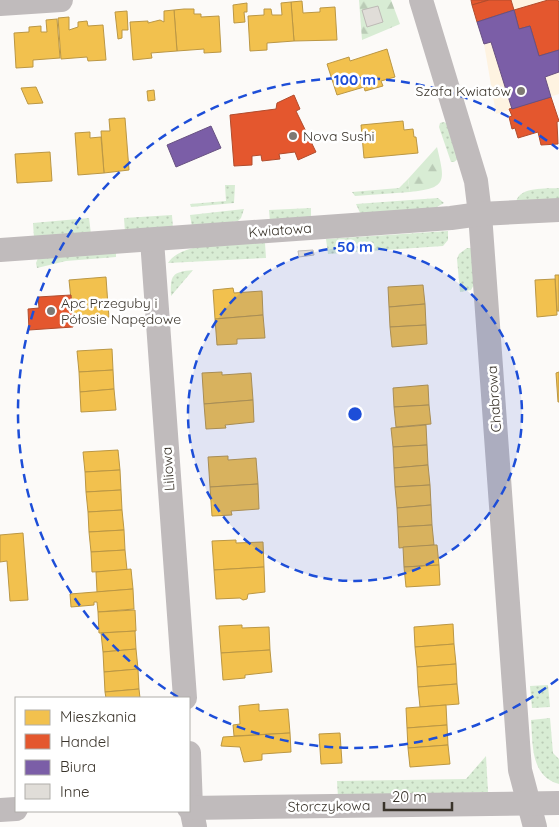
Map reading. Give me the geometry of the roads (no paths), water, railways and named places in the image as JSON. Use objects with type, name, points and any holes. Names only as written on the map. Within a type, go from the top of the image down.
[{"type":"street","points":[[0,4],[61,0]]},
{"type":"street","name":"Chabrowa","points":[[421,0],[476,181],[480,214],[520,770],[535,827]]},
{"type":"street","name":"Kwiatowa","points":[[0,250],[451,218],[480,214],[559,210]]},
{"type":"street","name":"Liliowa","points":[[152,240],[185,697]]},
{"type":"street","points":[[190,773],[192,814]]},
{"type":"street","name":"Storczykowa","points":[[192,814],[559,803]]},
{"type":"street","points":[[0,810],[15,810]]},
{"type":"place","name":"Szafa Kwiatów","points":[[521,91]]},
{"type":"place","name":"Nova Sushi","points":[[293,136]]},
{"type":"place","name":"Apc Przeguby i Półosie Napędowe","points":[[51,311]]}]
